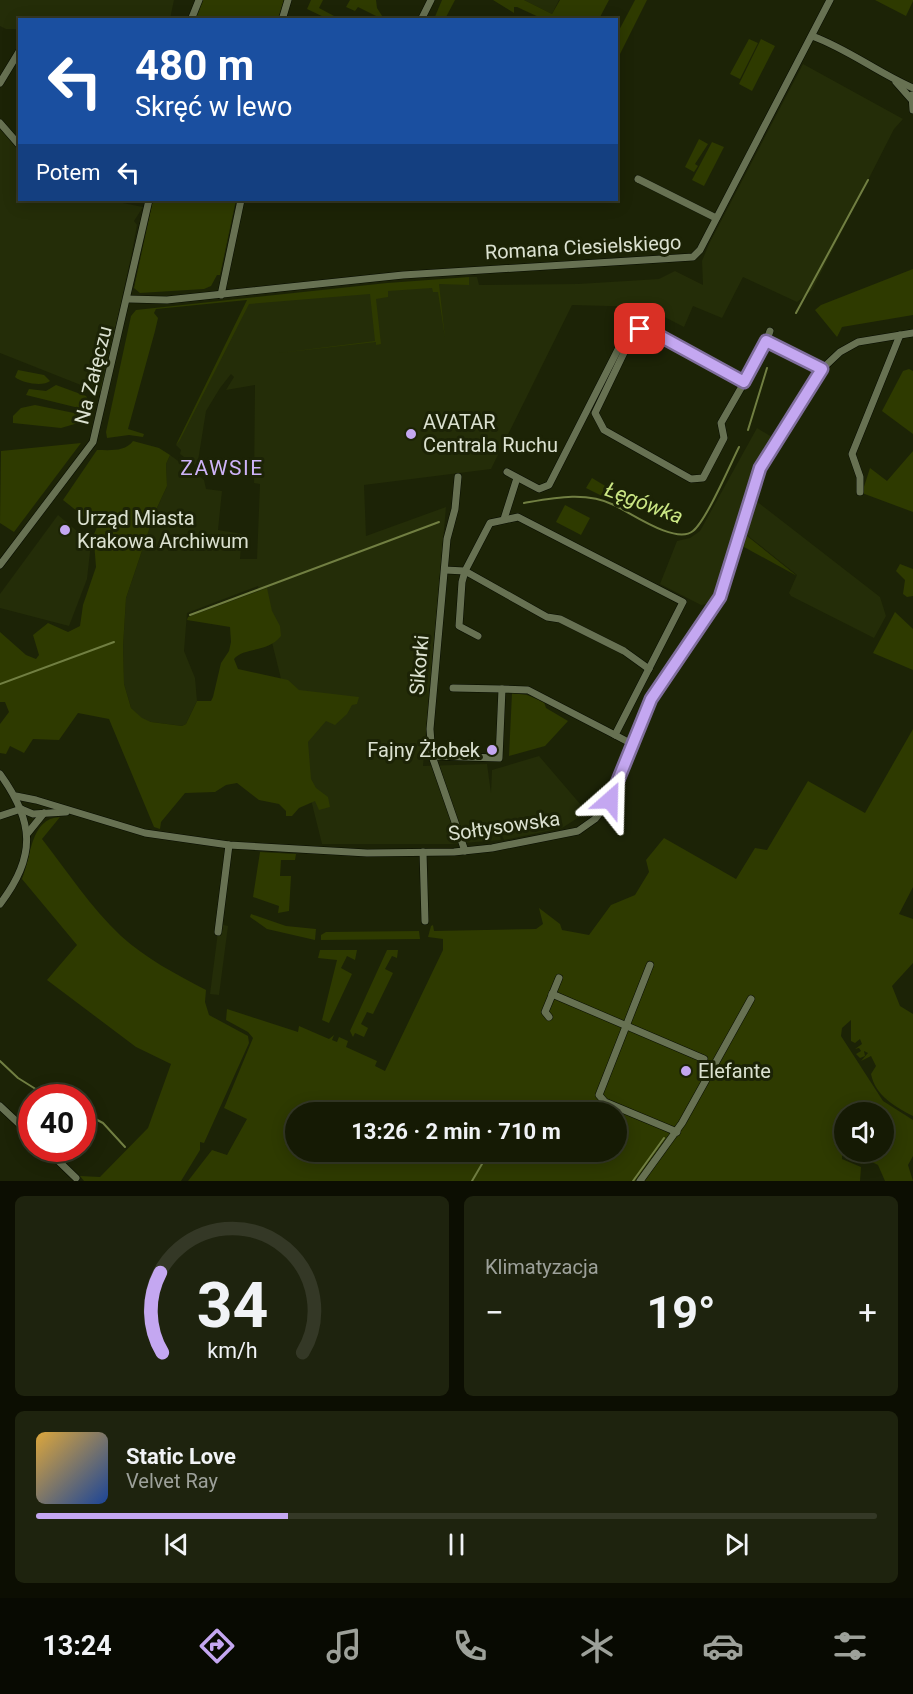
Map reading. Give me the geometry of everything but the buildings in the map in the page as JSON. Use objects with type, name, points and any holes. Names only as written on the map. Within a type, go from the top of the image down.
[{"type":"street","points":[[192,18],[199,0]]},
{"type":"street","points":[[283,18],[288,0]]},
{"type":"street","points":[[422,18],[431,0]]},
{"type":"street","name":"Romana Ciesielskiego","points":[[128,299],[154,301],[403,275],[688,259],[698,252],[830,0]]},
{"type":"street","points":[[812,36],[856,57],[896,82],[912,96],[913,110]]},
{"type":"street","points":[[0,82],[18,54]]},
{"type":"street","points":[[896,82],[913,88]]},
{"type":"street","points":[[0,123],[18,144]]},
{"type":"street","points":[[638,179],[716,218]]},
{"type":"street","name":"Na Załęczu","points":[[0,565],[93,442],[128,299],[149,201]]},
{"type":"street","points":[[222,294],[241,201]]},
{"type":"street","points":[[507,472],[539,489],[549,485],[634,316]]},
{"type":"street","points":[[744,382],[649,330],[640,329],[632,336],[595,413],[604,430],[691,478],[704,478],[724,438],[721,423],[744,382],[766,341],[770,331]]},
{"type":"street","name":"Sołtysowska","points":[[16,796],[36,800],[145,834],[229,845],[367,853],[465,851],[558,837],[586,826],[610,800],[657,688],[720,597],[760,468],[822,369],[848,347],[868,340],[913,333]]},
{"type":"street","points":[[860,492],[860,477],[852,454],[900,335]]},
{"type":"street","points":[[766,341],[822,369]]},
{"type":"street","name":"Sikorki","points":[[458,477],[445,570],[430,729],[432,756],[465,851]]},
{"type":"street","points":[[504,519],[517,478]]},
{"type":"street","points":[[478,636],[459,626],[462,582],[465,571],[490,523],[504,519],[524,518],[683,602],[615,735]]},
{"type":"street","points":[[445,570],[465,571],[547,617],[560,619],[624,651],[649,669]]},
{"type":"street","points":[[453,688],[528,690],[634,745]]},
{"type":"street","points":[[432,756],[499,758],[502,689]]},
{"type":"street","points":[[0,774],[16,796],[27,834],[21,867],[0,904]]},
{"type":"street","points":[[0,816],[21,809]]},
{"type":"street","name":"Sołtysowska","points":[[21,809],[31,813],[72,813]]},
{"type":"street","points":[[27,834],[44,813]]},
{"type":"street","points":[[218,932],[229,845]]},
{"type":"street","points":[[423,852],[425,921]]},
{"type":"street","points":[[650,965],[599,1089],[600,1097],[677,1132]]},
{"type":"street","points":[[549,1017],[546,1012],[559,978]]},
{"type":"street","points":[[552,994],[704,1059]]},
{"type":"street","points":[[640,1181],[677,1132],[751,999]]},
{"type":"street","points":[[0,1106],[18,1123]]},
{"type":"street","points":[[59,1162],[76,1178]]},
{"type":"shaded area","points":[[0,0],[174,0],[170,18],[18,18],[18,29],[6,29],[0,26]]},
{"type":"shaded area","points":[[203,0],[284,0],[278,18],[195,18]]},
{"type":"shaded area","points":[[311,0],[323,0],[319,8],[336,17],[326,18],[307,9]]},
{"type":"shaded area","points":[[350,0],[376,0],[377,8],[383,18],[378,18],[358,7],[355,11],[346,7]]},
{"type":"shaded area","points":[[442,0],[455,0],[446,18],[434,18]]},
{"type":"shaded area","points":[[493,0],[524,0],[552,14],[560,0],[609,0],[600,18],[552,16],[541,18],[517,7],[514,7],[514,13]]},
{"type":"shaded area","points":[[524,0],[559,0],[552,14]]},
{"type":"shaded area","points":[[635,0],[647,0],[618,58],[618,32]]},
{"type":"shaded area","points":[[875,0],[913,0],[913,1],[906,16]]},
{"type":"shaded area","points":[[749,39],[758,43],[740,79],[730,74]]},
{"type":"shaded area","points":[[761,39],[775,46],[752,91],[739,84]]},
{"type":"shaded area","points":[[803,64],[903,119],[894,129],[812,290],[797,302],[743,277],[722,318],[693,306],[684,327],[645,307],[572,305],[491,469],[364,485],[366,536],[446,507],[423,766],[487,764],[491,793],[492,770],[539,756],[587,812],[562,828],[504,840],[498,827],[501,840],[450,844],[322,844],[258,586],[187,613],[184,651],[195,678],[197,701],[186,724],[182,726],[151,722],[142,719],[131,708],[124,684],[123,646],[126,598],[155,512],[167,486],[166,464],[170,455],[204,480],[206,489],[222,491],[218,530],[242,534],[240,559],[257,559],[260,484],[254,483],[255,385],[226,390],[234,377],[231,374],[220,388],[206,411],[198,461],[195,465],[180,454],[181,450],[176,445],[247,303],[439,284],[469,284],[469,277],[477,277],[479,285],[578,284],[659,279],[675,271],[703,285],[702,261],[709,244]]},
{"type":"shaded area","points":[[0,128],[18,150],[18,201],[113,201],[143,207],[134,221],[137,225],[131,257],[101,393],[0,353]]},
{"type":"shaded area","points":[[699,139],[708,144],[695,164],[698,166],[694,172],[685,167]]},
{"type":"shaded area","points":[[712,142],[724,147],[704,186],[692,180]]},
{"type":"shaded area","points":[[153,201],[236,201],[220,275],[217,275],[211,286],[204,289],[140,293],[134,288]]},
{"type":"shaded area","points":[[913,269],[913,315],[842,327],[837,337],[815,310],[821,305]]},
{"type":"shaded area","points":[[469,277],[469,285],[439,284],[445,338],[438,292],[433,292],[432,288],[388,291],[388,297],[376,299],[381,344],[376,345],[376,342],[279,353],[375,341],[370,294],[249,304],[176,445],[247,300],[156,309],[154,313],[158,318],[155,331],[128,429],[144,434],[143,437],[129,435],[107,438],[106,432],[131,316],[136,310],[387,283]]},
{"type":"shaded area","points":[[909,369],[913,371],[913,434],[882,411],[903,371]]},
{"type":"shaded area","points":[[18,370],[44,375],[50,381],[32,384],[22,381],[15,377]]},
{"type":"shaded area","points":[[56,385],[86,396],[89,401],[87,410],[26,395],[29,389],[46,391]]},
{"type":"shaded area","points":[[35,405],[79,414],[85,421],[61,428],[13,423],[13,416],[21,408]]},
{"type":"shaded area","points":[[757,428],[772,437],[748,483],[733,539],[713,598],[707,604],[701,605],[660,584],[677,541],[690,538],[700,531]]},
{"type":"shaded area","points":[[133,441],[159,448],[170,455],[166,464],[167,486],[155,512],[126,598],[123,646],[124,684],[131,708],[142,718],[151,722],[182,726],[186,724],[197,701],[211,701],[221,663],[229,651],[231,642],[230,627],[187,620],[188,617],[267,588],[272,611],[280,626],[281,636],[263,648],[238,655],[234,659],[238,669],[288,680],[299,690],[359,697],[357,704],[352,705],[347,714],[335,725],[326,721],[308,742],[311,779],[316,788],[328,797],[330,807],[319,810],[315,801],[299,808],[292,816],[286,816],[286,811],[279,804],[259,800],[237,783],[226,785],[215,792],[185,793],[161,822],[160,829],[154,827],[109,719],[78,713],[59,740],[33,739],[24,753],[10,746],[6,754],[0,753],[0,724],[9,712],[5,702],[0,702],[0,632],[26,655],[36,659],[39,655],[33,635],[48,623],[68,632],[80,626],[83,605],[96,567],[92,539],[97,527],[63,500],[97,450],[122,449]]},
{"type":"shaded area","points":[[81,443],[14,532],[0,523],[1,451]]},
{"type":"shaded area","points":[[913,451],[913,512],[862,493],[870,468],[887,481]]},
{"type":"shaded area","points":[[592,478],[612,490],[608,499],[586,488]]},
{"type":"shaded area","points":[[755,500],[880,597],[886,616],[874,638],[791,596],[789,593],[797,575],[747,535]]},
{"type":"shaded area","points":[[565,505],[590,518],[581,535],[556,522]]},
{"type":"shaded area","points":[[58,515],[91,543],[87,579],[69,626],[0,608],[0,594]]},
{"type":"shaded area","points":[[748,530],[747,536],[797,576],[744,547]]},
{"type":"shaded area","points":[[900,564],[913,569],[913,596],[907,597],[903,594],[905,580],[896,571]]},
{"type":"shaded area","points":[[895,612],[913,629],[913,670],[873,653]]},
{"type":"shaded area","points":[[512,693],[527,695],[544,702],[546,708],[568,721],[545,746],[509,756]]},
{"type":"shaded area","points":[[913,729],[913,887],[899,914],[913,919],[913,963],[892,986],[900,1006],[913,1014],[913,1116],[894,1105],[894,1102],[891,1102],[877,1088],[871,1074],[876,1066],[871,1056],[861,1061],[868,1053],[864,1051],[865,1056],[860,1058],[856,1054],[861,1051],[859,1048],[855,1049],[862,1044],[860,1039],[855,1043],[851,1041],[851,1020],[842,1028],[841,1036],[885,1102],[834,1102],[834,1162],[849,1162],[861,1167],[860,1181],[188,1181],[212,1150],[227,1155],[247,1119],[224,1108],[253,1038],[248,1032],[226,1020],[227,1009],[298,1032],[299,1026],[329,1039],[334,1035],[332,1040],[337,1042],[339,1037],[348,1041],[346,1047],[377,1061],[375,1066],[385,1071],[443,950],[443,939],[428,937],[431,926],[433,925],[434,931],[536,929],[543,924],[539,908],[560,924],[562,930],[589,935],[611,905],[635,895],[649,872],[646,860],[664,838],[736,879],[755,848],[767,850],[808,781],[865,813]]},
{"type":"shaded area","points":[[60,817],[42,839],[100,914],[140,952],[206,990],[205,1002],[209,1015],[248,1036],[249,1043],[204,1143],[200,1142],[200,1150],[181,1181],[84,1181],[80,1176],[100,1177],[148,1128],[171,1064],[136,1047],[47,980],[77,945],[22,879],[37,832],[50,819]]},
{"type":"shaded area","points":[[260,852],[296,854],[295,860],[281,860],[280,876],[291,876],[289,911],[278,913],[279,906],[253,897]]},
{"type":"shaded area","points":[[251,914],[286,926],[316,929],[315,940],[267,929],[250,917]]},
{"type":"shaded area","points":[[219,924],[228,926],[219,995],[210,994]]},
{"type":"shaded area","points":[[419,931],[420,939],[321,940],[321,935],[326,932]]},
{"type":"shaded area","points":[[320,950],[357,950],[355,960],[347,956],[341,968],[352,974],[329,1023],[322,1020],[337,960],[318,958]]},
{"type":"shaded area","points":[[387,950],[398,950],[397,958],[392,956],[385,969],[393,973],[373,1014],[367,1012],[361,1024],[368,1028],[364,1037],[355,1033],[353,1037],[350,1031]]},
{"type":"shaded area","points":[[894,1108],[913,1120],[913,1156],[908,1165],[913,1181],[885,1181],[878,1165],[872,1162],[894,1162]]},
{"type":"waterway","name":"Łęgówka","points":[[796,313],[868,180]]},
{"type":"waterway","name":"Łęgówka","points":[[748,430],[767,368]]},
{"type":"waterway","name":"Łęgówka","points":[[524,503],[569,497],[592,498],[614,505],[665,531],[685,534],[693,531],[704,516],[739,447]]},
{"type":"waterway","name":"Łęgówka","points":[[190,615],[439,522]]},
{"type":"waterway","name":"Łęgówka","points":[[0,684],[114,642]]},
{"type":"waterway","points":[[0,1061],[28,1084]]},
{"type":"waterway","points":[[96,1119],[103,1123],[125,1147]]},
{"type":"waterway","points":[[633,1181],[664,1138]]},
{"type":"waterway","points":[[472,1181],[483,1162]]},
{"type":"place","name":"AVATAR Centrala Ruchu","points":[[411,434]]},
{"type":"place","name":"Urząd Miasta Krakowa Archiwum","points":[[65,530]]},
{"type":"place","name":"Fajny Żłobek","points":[[492,750]]},
{"type":"place","name":"Elefante","points":[[686,1071]]},
{"type":"district","name":"ZAWSIE","points":[[222,468]]},
{"type":"route","points":[[610,800],[629,759],[651,699],[706,621],[720,597],[734,558],[757,474],[822,369],[766,341],[744,382],[649,330],[640,329]]}]
